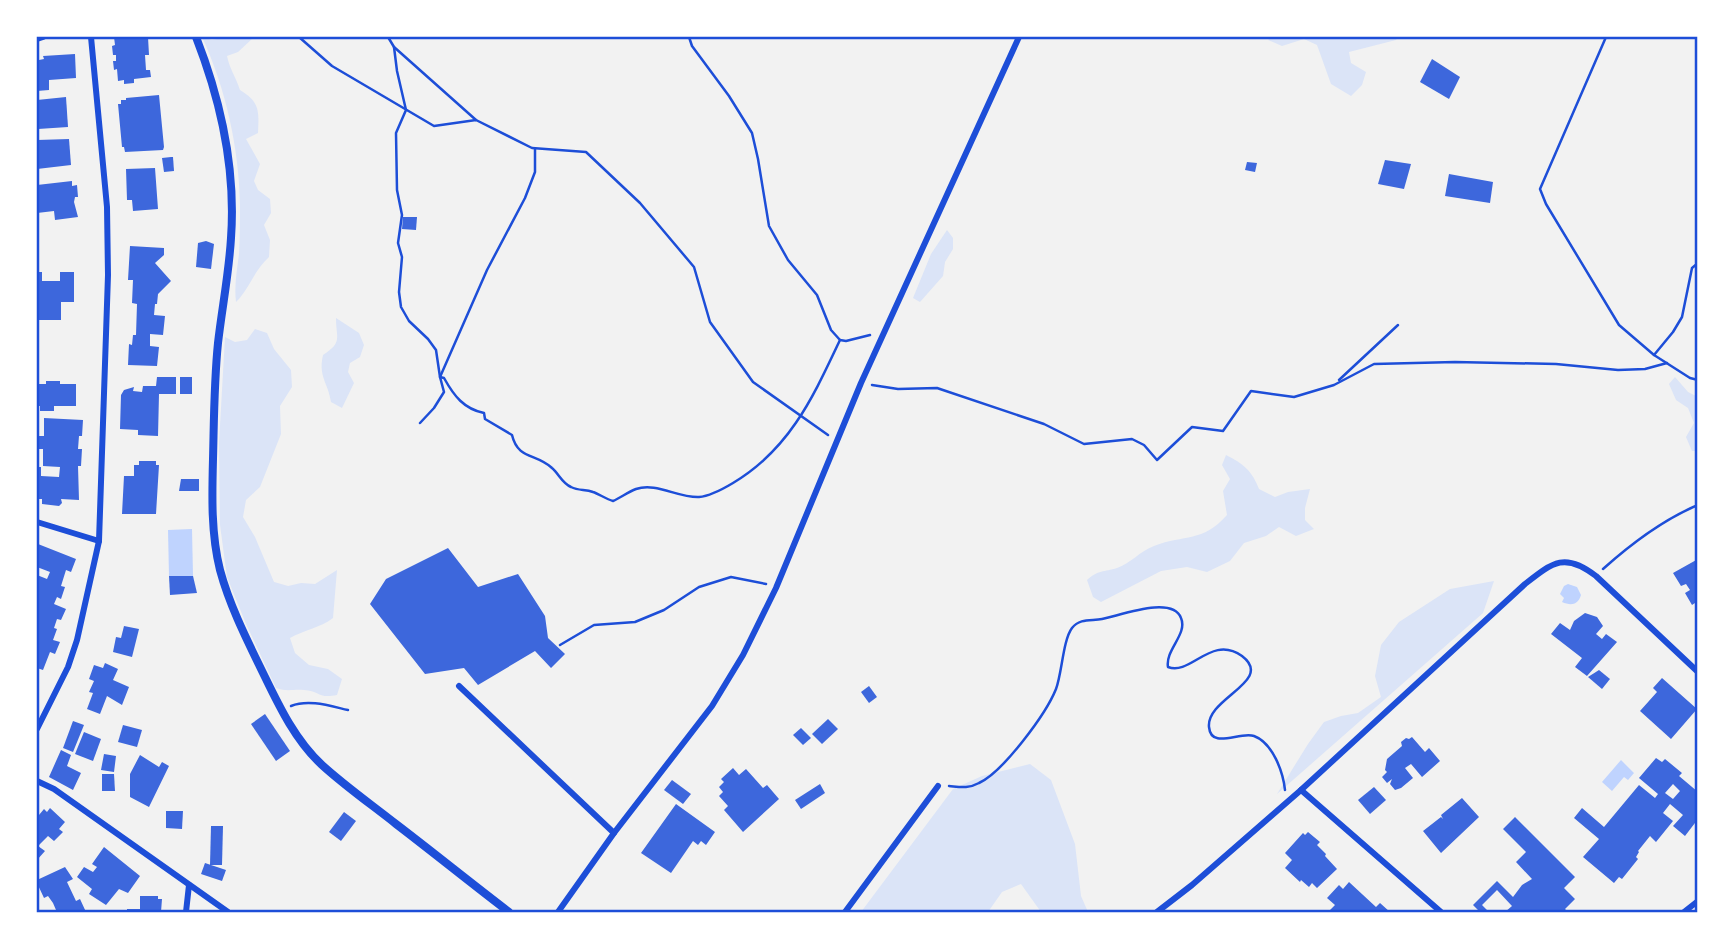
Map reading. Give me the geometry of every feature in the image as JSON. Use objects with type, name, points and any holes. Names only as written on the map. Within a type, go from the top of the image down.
[{"type":"street","points":[[37,39],[43,37]]},
{"type":"street","points":[[37,729],[68,667],[77,640],[99,541],[108,275],[107,207],[91,37]]},
{"type":"street","points":[[196,37],[220,109],[232,196],[231,239],[214,381],[213,505],[216,551],[227,593],[281,710],[299,739],[322,764],[509,912]]},
{"type":"street","points":[[558,912],[614,833],[712,706],[743,655],[776,588],[861,383],[1019,37]]},
{"type":"street","points":[[37,522],[99,541]]},
{"type":"street","points":[[1157,912],[1192,886],[1301,790],[1525,584],[1548,566],[1558,562],[1582,565],[1698,672]]},
{"type":"street","points":[[459,686],[614,833]]},
{"type":"street","points":[[37,781],[54,789],[228,912]]},
{"type":"street","points":[[845,912],[938,786]]},
{"type":"street","points":[[1301,790],[1441,912]]},
{"type":"street","points":[[186,912],[188,885]]},
{"type":"street","points":[[1684,912],[1698,901]]},
{"type":"path","points":[[299,37],[332,66],[433,126],[476,120]]},
{"type":"path","points":[[388,37],[394,47],[476,120],[535,149],[586,152],[640,203],[694,267],[709,322],[753,382],[837,440]]},
{"type":"path","points":[[689,37],[697,55],[729,96],[752,133],[769,226],[788,260],[817,295],[831,330],[840,340],[846,341],[883,334]]},
{"type":"path","points":[[1606,37],[1540,189],[1546,204],[1619,325],[1654,355],[1690,378],[1698,380]]},
{"type":"path","points":[[394,47],[406,110],[396,132],[397,190],[402,215],[398,243],[402,257],[399,292],[401,307],[409,321],[436,350],[444,392],[434,408],[420,422]]},
{"type":"path","points":[[440,377],[487,270],[525,198],[535,172],[535,149]]},
{"type":"path","points":[[1654,355],[1674,332],[1682,317],[1692,268],[1698,263]]},
{"type":"path","points":[[1334,385],[1398,325]]},
{"type":"path","points":[[440,377],[444,378],[458,400],[469,410],[484,413],[485,419],[512,435],[515,446],[554,469],[568,486],[579,491],[593,492],[613,501],[638,488],[664,489],[674,494],[700,497],[719,492],[766,461],[785,440],[822,382],[840,340]]},
{"type":"path","points":[[861,383],[898,389],[937,388],[1044,424],[1084,444],[1132,439],[1144,444],[1157,460],[1192,426],[1223,431],[1251,391],[1294,397],[1334,385],[1374,363],[1544,363],[1618,370],[1645,369],[1667,363]]},
{"type":"path","points":[[1596,576],[1626,548],[1667,519],[1698,505]]},
{"type":"path","points":[[560,645],[594,625],[635,622],[664,610],[699,587],[731,577],[776,588]]},
{"type":"path","points":[[938,786],[965,788],[982,782],[1016,748],[1043,715],[1059,680],[1071,629],[1081,621],[1100,620],[1138,609],[1158,608],[1175,610],[1181,617],[1182,626],[1169,653],[1167,667],[1173,669],[1187,666],[1201,655],[1216,650],[1230,651],[1242,656],[1250,665],[1250,676],[1246,684],[1223,699],[1209,721],[1209,731],[1213,737],[1220,740],[1241,735],[1254,736],[1264,742],[1278,766],[1287,802]]},
{"type":"path","points":[[281,710],[297,703],[348,710]]},
{"type":"shaded area","points":[[202,37],[212,40],[228,37],[252,39],[238,52],[227,56],[240,90],[257,108],[258,133],[246,139],[260,164],[254,181],[258,190],[270,199],[271,213],[264,225],[270,240],[269,257],[236,302],[240,223],[237,162],[230,119],[218,77]]},
{"type":"shaded area","points":[[1271,37],[1398,37],[1396,40],[1349,52],[1351,63],[1366,72],[1362,85],[1351,96],[1331,84],[1317,45],[1304,39],[1282,46],[1268,40]]},
{"type":"shaded area","points":[[947,230],[953,238],[953,249],[945,262],[943,276],[920,302],[913,298],[931,254]]},
{"type":"shaded area","points":[[336,318],[359,333],[364,345],[360,357],[350,363],[348,372],[354,383],[342,408],[331,402],[322,369],[323,355],[337,340]]},
{"type":"shaded area","points":[[255,329],[267,333],[274,349],[291,370],[292,387],[280,406],[281,434],[260,487],[246,500],[243,517],[255,537],[274,582],[288,586],[315,584],[337,570],[333,618],[290,638],[295,653],[309,665],[328,669],[342,679],[337,695],[326,696],[309,691],[276,688],[227,577],[220,525],[219,443],[225,337],[235,342],[247,340]]},
{"type":"shaded area","points":[[1675,377],[1688,392],[1698,397],[1698,451],[1692,451],[1686,437],[1694,423],[1688,408],[1676,400],[1669,384]]},
{"type":"shaded area","points":[[1226,455],[1247,469],[1259,489],[1275,497],[1310,489],[1305,520],[1314,529],[1296,536],[1279,527],[1266,536],[1244,543],[1230,561],[1207,572],[1187,567],[1161,571],[1101,602],[1093,597],[1087,580],[1094,574],[1122,566],[1154,546],[1201,534],[1227,515],[1223,491],[1230,479],[1222,465]]},
{"type":"shaded area","points":[[1494,581],[1483,613],[1277,794],[1324,722],[1358,713],[1381,697],[1375,676],[1381,645],[1399,622],[1450,589]]},
{"type":"shaded area","points":[[1030,764],[1051,780],[1075,844],[1081,896],[1088,912],[1041,912],[1021,884],[1002,892],[988,912],[861,912],[953,789],[982,776]]},
{"type":"water","points":[[192,529],[193,576],[169,576],[168,530]]},
{"type":"water","points":[[1568,584],[1577,587],[1581,595],[1574,604],[1562,602],[1564,598],[1560,594]]},
{"type":"water","points":[[1621,760],[1634,773],[1628,780],[1624,777],[1612,791],[1602,782]]},
{"type":"building","points":[[114,37],[148,37],[146,70],[150,70],[151,77],[134,79],[134,83],[124,84],[124,80],[118,81],[113,61],[116,61],[112,46],[115,45]]},
{"type":"building","points":[[75,54],[76,78],[49,80],[49,90],[37,91],[39,60],[44,59],[43,56]]},
{"type":"building","points":[[1432,59],[1460,77],[1449,99],[1420,82]]},
{"type":"building","points":[[159,95],[163,150],[125,152],[122,147],[118,104],[126,98]]},
{"type":"building","points":[[66,97],[68,127],[38,129],[37,100]]},
{"type":"building","points":[[69,139],[71,165],[37,169],[37,140]]},
{"type":"building","points":[[173,157],[174,171],[164,172],[162,158]]},
{"type":"building","points":[[1385,160],[1411,164],[1404,189],[1378,184]]},
{"type":"building","points":[[1247,162],[1257,163],[1255,172],[1245,170]]},
{"type":"building","points":[[155,168],[158,209],[133,211],[132,200],[127,200],[126,169]]},
{"type":"building","points":[[1449,174],[1493,182],[1490,203],[1445,196]]},
{"type":"building","points":[[72,181],[72,186],[77,185],[78,197],[75,197],[74,202],[78,217],[55,220],[54,211],[37,213],[37,185]]},
{"type":"building","points":[[403,217],[417,217],[416,230],[402,229]]},
{"type":"building","points":[[206,241],[214,244],[211,269],[196,267],[198,243]]},
{"type":"building","points":[[130,246],[164,248],[164,255],[155,263],[171,281],[158,294],[155,304],[154,315],[165,316],[163,335],[150,334],[150,346],[159,347],[157,366],[128,365],[129,344],[132,345],[133,335],[136,335],[137,304],[132,303],[133,280],[128,280]]},
{"type":"building","points":[[37,272],[42,272],[42,281],[60,281],[60,272],[74,272],[74,302],[61,302],[61,320],[37,320]]},
{"type":"building","points":[[157,377],[176,377],[176,394],[159,394],[158,436],[138,435],[138,430],[120,429],[121,395],[124,390],[134,387],[133,391],[142,392],[143,386],[156,386]]},
{"type":"building","points":[[180,377],[192,377],[192,394],[180,394]]},
{"type":"building","points":[[46,381],[76,384],[76,406],[54,406],[54,411],[40,411],[40,406],[37,406],[37,384],[46,384]]},
{"type":"building","points":[[44,418],[83,420],[78,449],[82,449],[81,466],[78,466],[79,500],[61,499],[59,506],[42,504],[42,499],[37,499],[37,467],[41,467],[41,476],[59,477],[60,467],[43,466],[43,449],[39,449],[39,436],[44,436]]},
{"type":"building","points":[[139,461],[156,461],[156,465],[159,465],[156,514],[122,514],[124,476],[134,476],[134,465],[139,465]]},
{"type":"building","points":[[181,479],[199,479],[199,491],[179,491]]},
{"type":"building","points":[[38,544],[76,559],[71,572],[66,570],[61,586],[65,587],[61,599],[57,597],[54,604],[66,609],[61,620],[57,619],[54,628],[57,629],[53,640],[60,642],[55,654],[50,652],[43,670],[37,668],[37,575],[47,579],[50,572],[37,567]]},
{"type":"building","points":[[448,548],[478,587],[518,574],[545,616],[548,638],[565,654],[551,668],[535,651],[478,685],[464,668],[425,674],[370,604],[386,579]]},
{"type":"building","points":[[1698,559],[1698,601],[1692,605],[1685,593],[1690,590],[1686,584],[1681,586],[1673,573]]},
{"type":"building","points":[[169,576],[193,576],[197,593],[170,595]]},
{"type":"building","points":[[1585,613],[1597,617],[1603,626],[1596,634],[1602,639],[1606,634],[1617,642],[1587,676],[1575,667],[1582,658],[1551,634],[1560,623],[1570,630],[1574,621]]},
{"type":"building","points":[[124,626],[139,629],[132,657],[113,652],[116,637],[121,638]]},
{"type":"building","points":[[105,663],[118,669],[113,680],[129,687],[122,705],[107,696],[100,714],[87,709],[93,693],[89,692],[94,681],[89,679],[94,665],[103,668]]},
{"type":"building","points":[[1599,670],[1610,679],[1602,689],[1588,677]]},
{"type":"building","points":[[1662,678],[1697,709],[1671,739],[1640,711],[1657,692],[1653,688]]},
{"type":"building","points":[[869,686],[877,697],[869,703],[861,692]]},
{"type":"building","points":[[265,714],[290,751],[276,761],[251,724]]},
{"type":"building","points":[[828,719],[838,729],[822,744],[812,734]]},
{"type":"building","points":[[73,721],[84,725],[73,752],[63,748]]},
{"type":"building","points":[[123,725],[142,730],[137,747],[118,742]]},
{"type":"building","points":[[801,728],[811,738],[803,745],[793,735]]},
{"type":"building","points":[[84,732],[101,739],[93,761],[75,754]]},
{"type":"building","points":[[1412,737],[1425,752],[1429,748],[1440,761],[1422,777],[1411,764],[1405,768],[1413,778],[1395,790],[1390,784],[1392,779],[1387,783],[1382,777],[1387,772],[1387,759],[1402,746],[1401,742]]},
{"type":"building","points":[[61,750],[71,755],[67,766],[81,773],[73,790],[49,777]]},
{"type":"building","points":[[104,754],[116,756],[114,772],[101,770]]},
{"type":"building","points":[[140,755],[159,767],[162,762],[169,766],[149,807],[130,797],[130,774]]},
{"type":"building","points":[[1656,758],[1662,762],[1665,759],[1682,773],[1679,776],[1698,792],[1698,819],[1685,836],[1673,826],[1683,815],[1670,804],[1663,813],[1673,821],[1656,842],[1650,836],[1638,851],[1638,859],[1622,879],[1619,877],[1614,883],[1583,857],[1599,839],[1574,818],[1582,808],[1604,827],[1639,785],[1655,798],[1658,794],[1639,778]],"holes":[[[1673,784],[1680,791],[1673,799],[1665,793]]]},
{"type":"building","points":[[733,768],[739,775],[746,769],[763,788],[767,785],[779,799],[743,832],[724,810],[728,806],[719,796],[723,792],[719,787],[724,782],[721,779]]},
{"type":"building","points":[[102,774],[114,774],[115,791],[102,791]]},
{"type":"building","points":[[672,780],[691,794],[683,804],[664,790]]},
{"type":"building","points":[[820,784],[825,793],[801,809],[795,800]]},
{"type":"building","points":[[1374,787],[1386,800],[1370,814],[1358,800]]},
{"type":"building","points":[[1462,798],[1479,817],[1441,853],[1423,831],[1441,817],[1443,819],[1441,815]]},
{"type":"building","points":[[676,804],[715,832],[706,845],[701,841],[698,845],[693,841],[671,873],[641,853]]},
{"type":"building","points":[[50,808],[65,822],[59,829],[63,832],[54,841],[48,836],[38,846],[45,851],[37,860],[37,812],[39,815],[44,809],[47,812]]},
{"type":"building","points":[[166,811],[183,811],[182,829],[166,828]]},
{"type":"building","points":[[344,812],[356,821],[341,841],[329,832]]},
{"type":"building","points":[[1515,817],[1575,877],[1564,888],[1575,899],[1565,909],[1568,912],[1505,912],[1512,906],[1497,890],[1482,905],[1489,912],[1480,912],[1473,905],[1497,881],[1513,897],[1522,885],[1532,879],[1516,862],[1526,852],[1503,829]]},
{"type":"building","points":[[211,826],[223,826],[222,865],[210,865]]},
{"type":"building","points":[[1308,832],[1320,842],[1317,845],[1337,869],[1317,888],[1312,883],[1309,887],[1301,880],[1300,882],[1285,868],[1292,860],[1285,853],[1303,833],[1305,835]]},
{"type":"building","points":[[104,847],[140,876],[128,893],[119,889],[106,905],[89,894],[92,889],[77,877],[84,867],[93,872],[97,867],[92,864]]},
{"type":"building","points":[[205,863],[226,870],[222,881],[201,874]]},
{"type":"building","points":[[65,867],[73,879],[67,882],[76,901],[80,899],[86,912],[51,912],[56,910],[53,903],[48,896],[44,898],[37,883],[37,880]]},
{"type":"building","points":[[1349,882],[1376,907],[1380,903],[1390,912],[1328,912],[1335,905],[1327,898],[1339,885],[1343,889]]},
{"type":"building","points":[[140,896],[158,896],[158,899],[162,899],[161,912],[127,912],[127,909],[140,909]]}]
